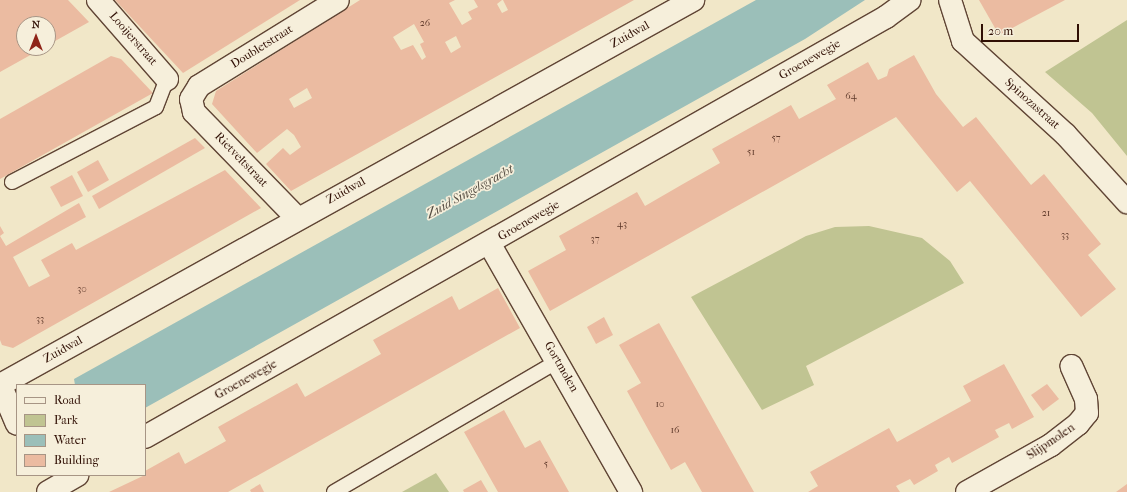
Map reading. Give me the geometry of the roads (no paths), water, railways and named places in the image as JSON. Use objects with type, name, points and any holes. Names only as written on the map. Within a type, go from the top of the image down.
[{"type":"street","name":"Looijerstraat","points":[[98,0],[167,79]]},
{"type":"street","name":"Doubletstraat","points":[[191,99],[199,86],[338,0]]},
{"type":"street","name":"Zuidwal","points":[[0,385],[297,218],[693,0]]},
{"type":"street","name":"Groenewegje","points":[[146,436],[886,17],[909,0]]},
{"type":"street","name":"Spinozastraat","points":[[950,0],[963,41],[1066,135],[1127,202]]},
{"type":"street","name":"Rietveltstraat","points":[[191,99],[194,112],[297,218]]},
{"type":"street","name":"Gortmolen","points":[[489,243],[558,361],[631,492]]},
{"type":"street","name":"Slijpmolen","points":[[967,492],[1051,445],[1078,424],[1087,413],[1086,399],[1071,366]]},
{"type":"street","points":[[0,385],[16,423]]},
{"type":"street","points":[[49,487],[76,476]]},
{"type":"lane","points":[[12,182],[156,107],[167,79]]},
{"type":"lane","points":[[334,492],[558,361]]},
{"type":"water","name":"Zuid Singelsgracht","points":[[756,0],[865,0],[805,39],[146,407],[146,384],[75,384],[74,379]]}]
